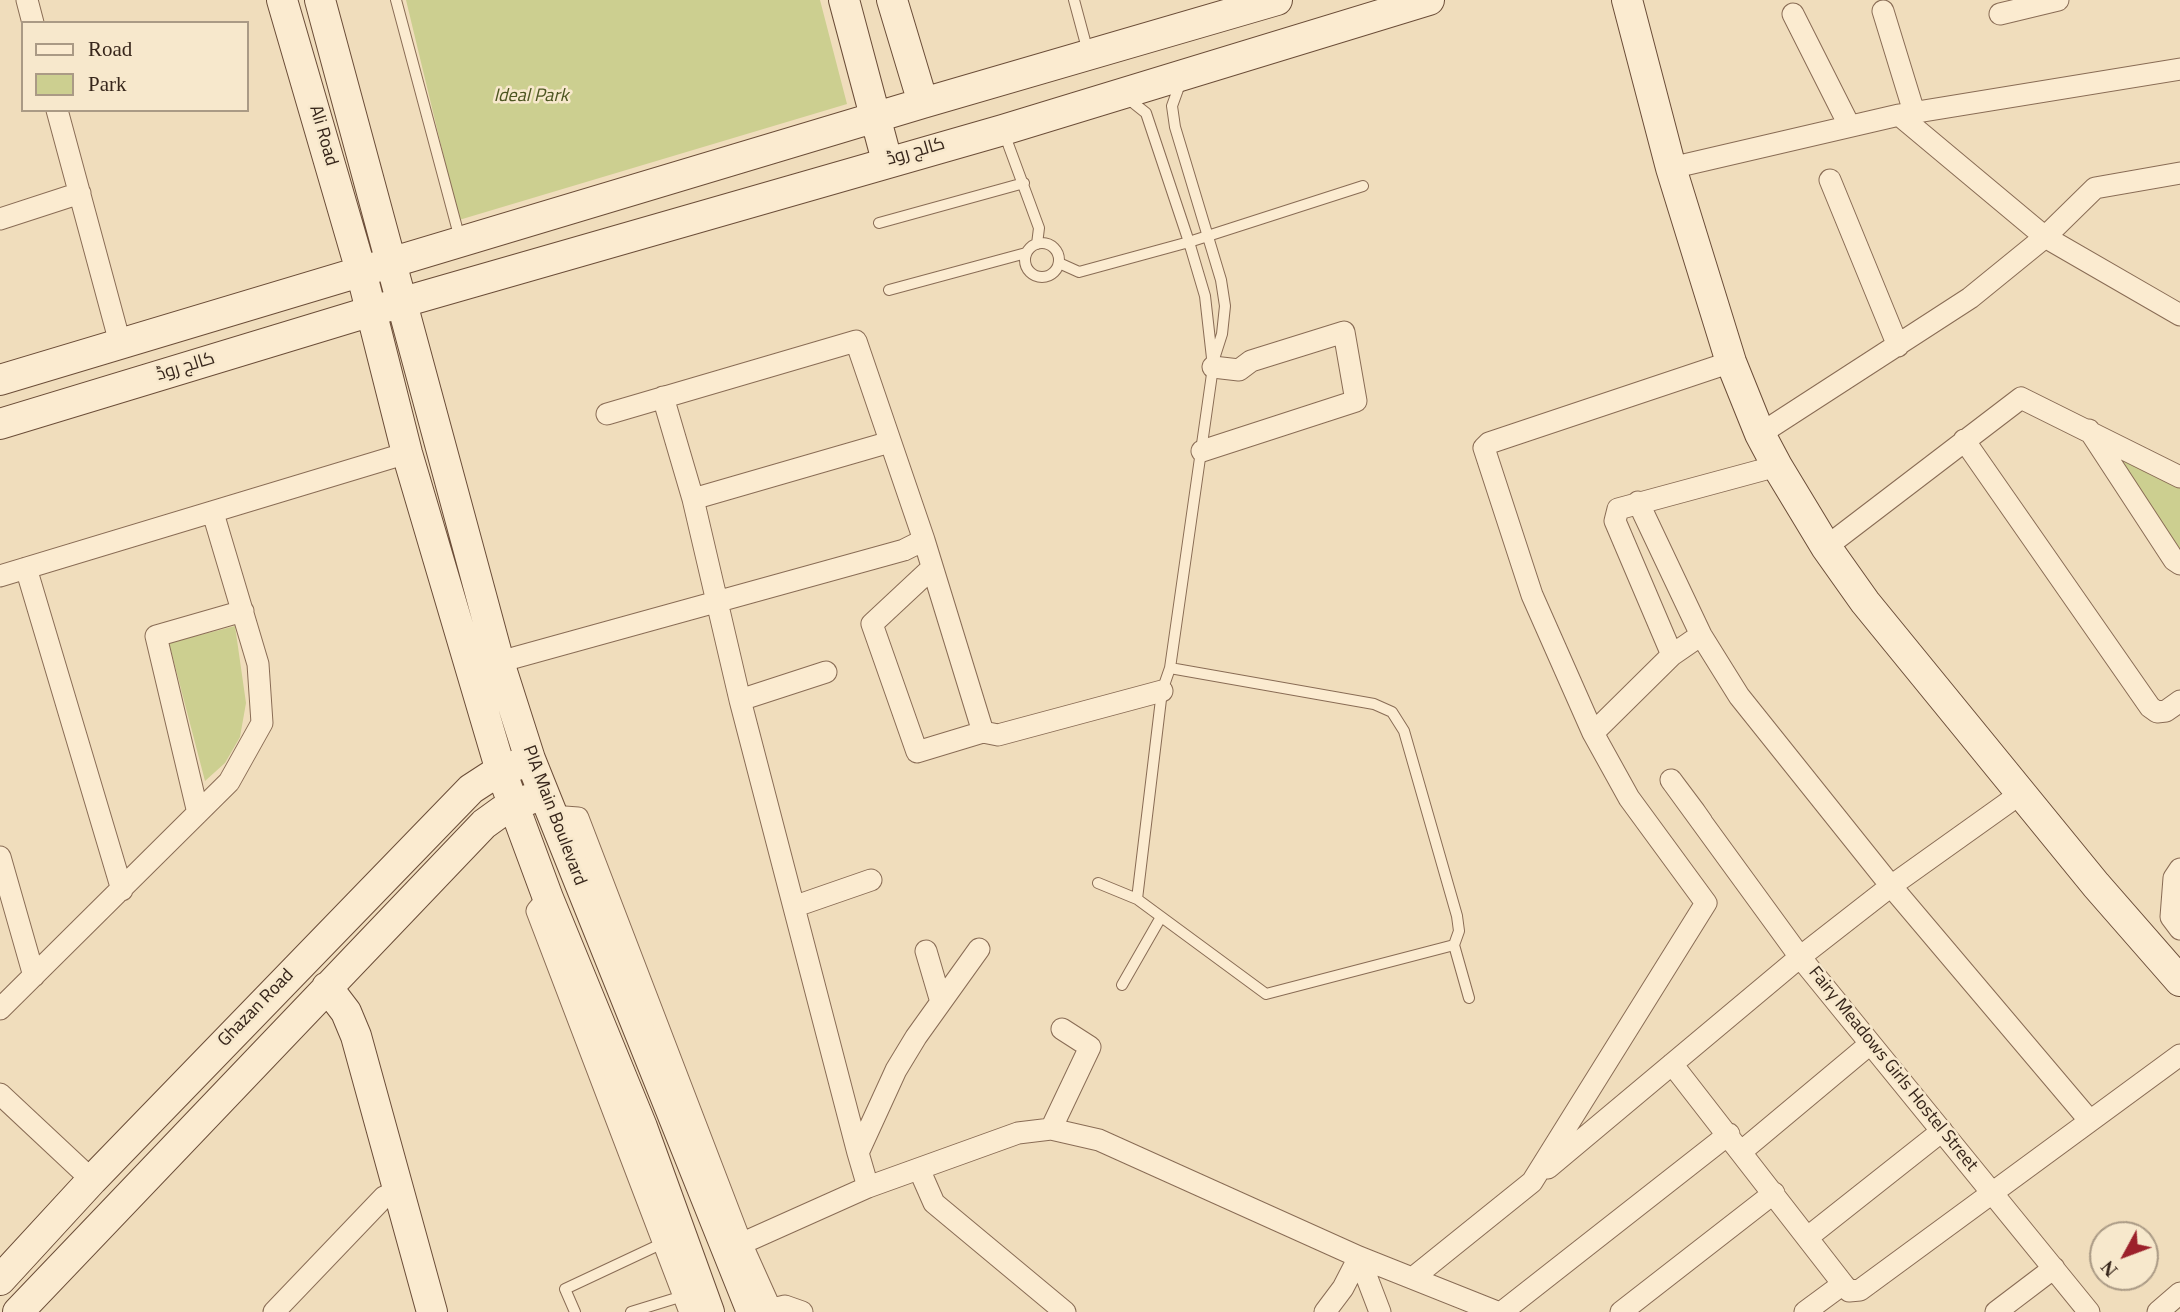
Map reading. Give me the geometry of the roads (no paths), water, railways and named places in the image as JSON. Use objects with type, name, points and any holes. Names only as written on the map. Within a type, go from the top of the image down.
[{"type":"main road","name":"Ali Road","points":[[282,0],[372,311]]},
{"type":"main road","name":"Ali Road","points":[[320,0],[401,303]]},
{"type":"main road","points":[[844,0],[887,161]]},
{"type":"main road","points":[[892,0],[923,103]]},
{"type":"main road","points":[[0,380],[923,103],[1278,0]]},
{"type":"main road","name":"کالج روڈ","points":[[0,424],[372,311],[887,161],[1003,130],[1429,0]]},
{"type":"main road","points":[[1627,0],[1671,168],[1731,362],[1760,434],[1777,466],[1826,547],[1865,602],[2020,794],[2180,981]]},
{"type":"main road","name":"PIA Main Boulevard","points":[[401,303],[499,662],[530,759],[733,1247],[764,1311]]},
{"type":"main road","name":"PIA Main Boulevard","points":[[372,311],[407,453],[501,771],[548,898],[642,1127],[709,1312]]},
{"type":"main road","name":"Ghazan Road","points":[[6,1274],[92,1180],[456,804],[481,781],[530,759]]},
{"type":"main road","name":"Ghazan Road","points":[[28,1301],[484,824],[513,806],[547,805]]},
{"type":"main road","points":[[327,987],[346,1012],[356,1036],[432,1312]]},
{"type":"main road","points":[[6,1274],[28,1301]]},
{"type":"street","points":[[27,0],[32,21]]},
{"type":"street","points":[[2000,14],[2058,0]]},
{"type":"street","points":[[1883,11],[1907,114],[2045,237],[2180,315]]},
{"type":"street","points":[[1793,14],[1849,125]]},
{"type":"street","points":[[1671,168],[1849,125],[2180,69]]},
{"type":"street","points":[[58,112],[120,344]]},
{"type":"street","points":[[1760,434],[1970,298],[2045,237],[2095,188],[2180,173]]},
{"type":"street","points":[[1830,180],[1898,346]]},
{"type":"street","points":[[0,219],[80,193]]},
{"type":"street","points":[[1202,451],[1356,401],[1344,332],[1251,361],[1239,370],[1213,364]]},
{"type":"street","points":[[607,414],[856,341],[860,345],[984,732]]},
{"type":"street","points":[[1532,1182],[1706,902],[1629,798],[1593,733],[1532,595],[1484,448],[1489,443],[1731,362]]},
{"type":"street","points":[[663,397],[693,499],[740,700],[868,1187]]},
{"type":"street","points":[[1826,547],[2021,398],[2180,477]]},
{"type":"street","points":[[2088,429],[2174,560],[2180,564]]},
{"type":"street","points":[[1964,440],[2150,707],[2157,712],[2166,711],[2180,701]]},
{"type":"street","points":[[693,499],[890,442]]},
{"type":"street","points":[[0,576],[407,453]]},
{"type":"street","points":[[1672,655],[1615,521],[1618,509],[1777,466]]},
{"type":"street","points":[[1638,502],[1701,635],[1739,696],[1891,886],[2090,1121]]},
{"type":"street","points":[[0,1009],[229,782],[261,723],[258,664],[213,513]]},
{"type":"street","points":[[499,662],[904,550],[923,540]]},
{"type":"street","points":[[26,568],[122,890]]},
{"type":"street","points":[[932,568],[872,624],[917,752],[984,732],[998,735],[1162,691]]},
{"type":"street","points":[[198,813],[156,636],[243,611]]},
{"type":"street","points":[[1593,733],[1672,655],[1701,635]]},
{"type":"street","points":[[740,700],[826,672]]},
{"type":"street","points":[[1414,1277],[1532,1182],[1800,957],[1891,886],[2020,794]]},
{"type":"street","name":"Fairy Meadows Girls Hostel Street","points":[[1702,822],[1800,957],[2089,1312]]},
{"type":"street","points":[[0,857],[34,976]]},
{"type":"street","points":[[2180,869],[2174,878],[2171,917],[2180,929]]},
{"type":"street","points":[[796,906],[872,880]]},
{"type":"street","points":[[548,898],[537,911],[686,1304]]},
{"type":"street","points":[[858,1153],[896,1070],[979,949]]},
{"type":"street","points":[[926,951],[941,1002]]},
{"type":"street","points":[[1051,1129],[1090,1047],[1062,1029]]},
{"type":"street","points":[[733,1247],[868,1187],[1018,1133],[1051,1129],[1099,1140],[1359,1256],[1500,1312],[1870,1044]]},
{"type":"street","points":[[1672,1064],[1849,1291],[1860,1290],[2180,1055]]},
{"type":"street","points":[[0,1094],[92,1180]]},
{"type":"street","points":[[1808,1237],[1942,1131]]},
{"type":"street","points":[[919,1169],[934,1203],[1065,1312]]},
{"type":"street","points":[[274,1312],[384,1197],[398,1190]]},
{"type":"street","points":[[1621,1312],[1774,1193]]},
{"type":"street","points":[[1325,1312],[1343,1288],[1359,1256]]},
{"type":"street","points":[[1359,1256],[1380,1312]]},
{"type":"street","points":[[1996,1312],[2054,1268]]},
{"type":"street","points":[[1805,1312],[1843,1284]]},
{"type":"street","points":[[2158,1312],[2180,1293]]},
{"type":"street","points":[[764,1311],[785,1306],[802,1312]]},
{"type":"lane","points":[[396,0],[460,242]]},
{"type":"lane","points":[[1074,0],[1089,54]]},
{"type":"lane","points":[[1137,899],[1162,691],[1170,668],[1213,364],[1222,334],[1225,306],[1221,280],[1173,117],[1172,106],[1185,73]]},
{"type":"lane","points":[[1120,94],[1146,113],[1205,296],[1213,364]]},
{"type":"lane","points":[[889,289],[1027,253],[1037,243],[1038,228],[1003,130]]},
{"type":"lane","points":[[879,223],[1024,183]]},
{"type":"lane","points":[[1059,263],[1079,272],[1189,242],[1363,186]]},
{"type":"lane","points":[[1027,253],[1026,265],[1032,274],[1044,277],[1054,273],[1059,263],[1058,252],[1049,244],[1037,243]]},
{"type":"lane","points":[[1170,668],[1374,704],[1392,712],[1404,731],[1457,916],[1459,931],[1454,945],[1469,998]]},
{"type":"lane","points":[[1098,883],[1137,899],[1266,994],[1454,945]]},
{"type":"lane","points":[[1122,985],[1161,917]]},
{"type":"lane","points":[[575,1312],[565,1289],[663,1243]]},
{"type":"lane","points":[[631,1312],[686,1304]]},
{"type":"park label","name":"Ideal Park","points":[[531,97]]}]
